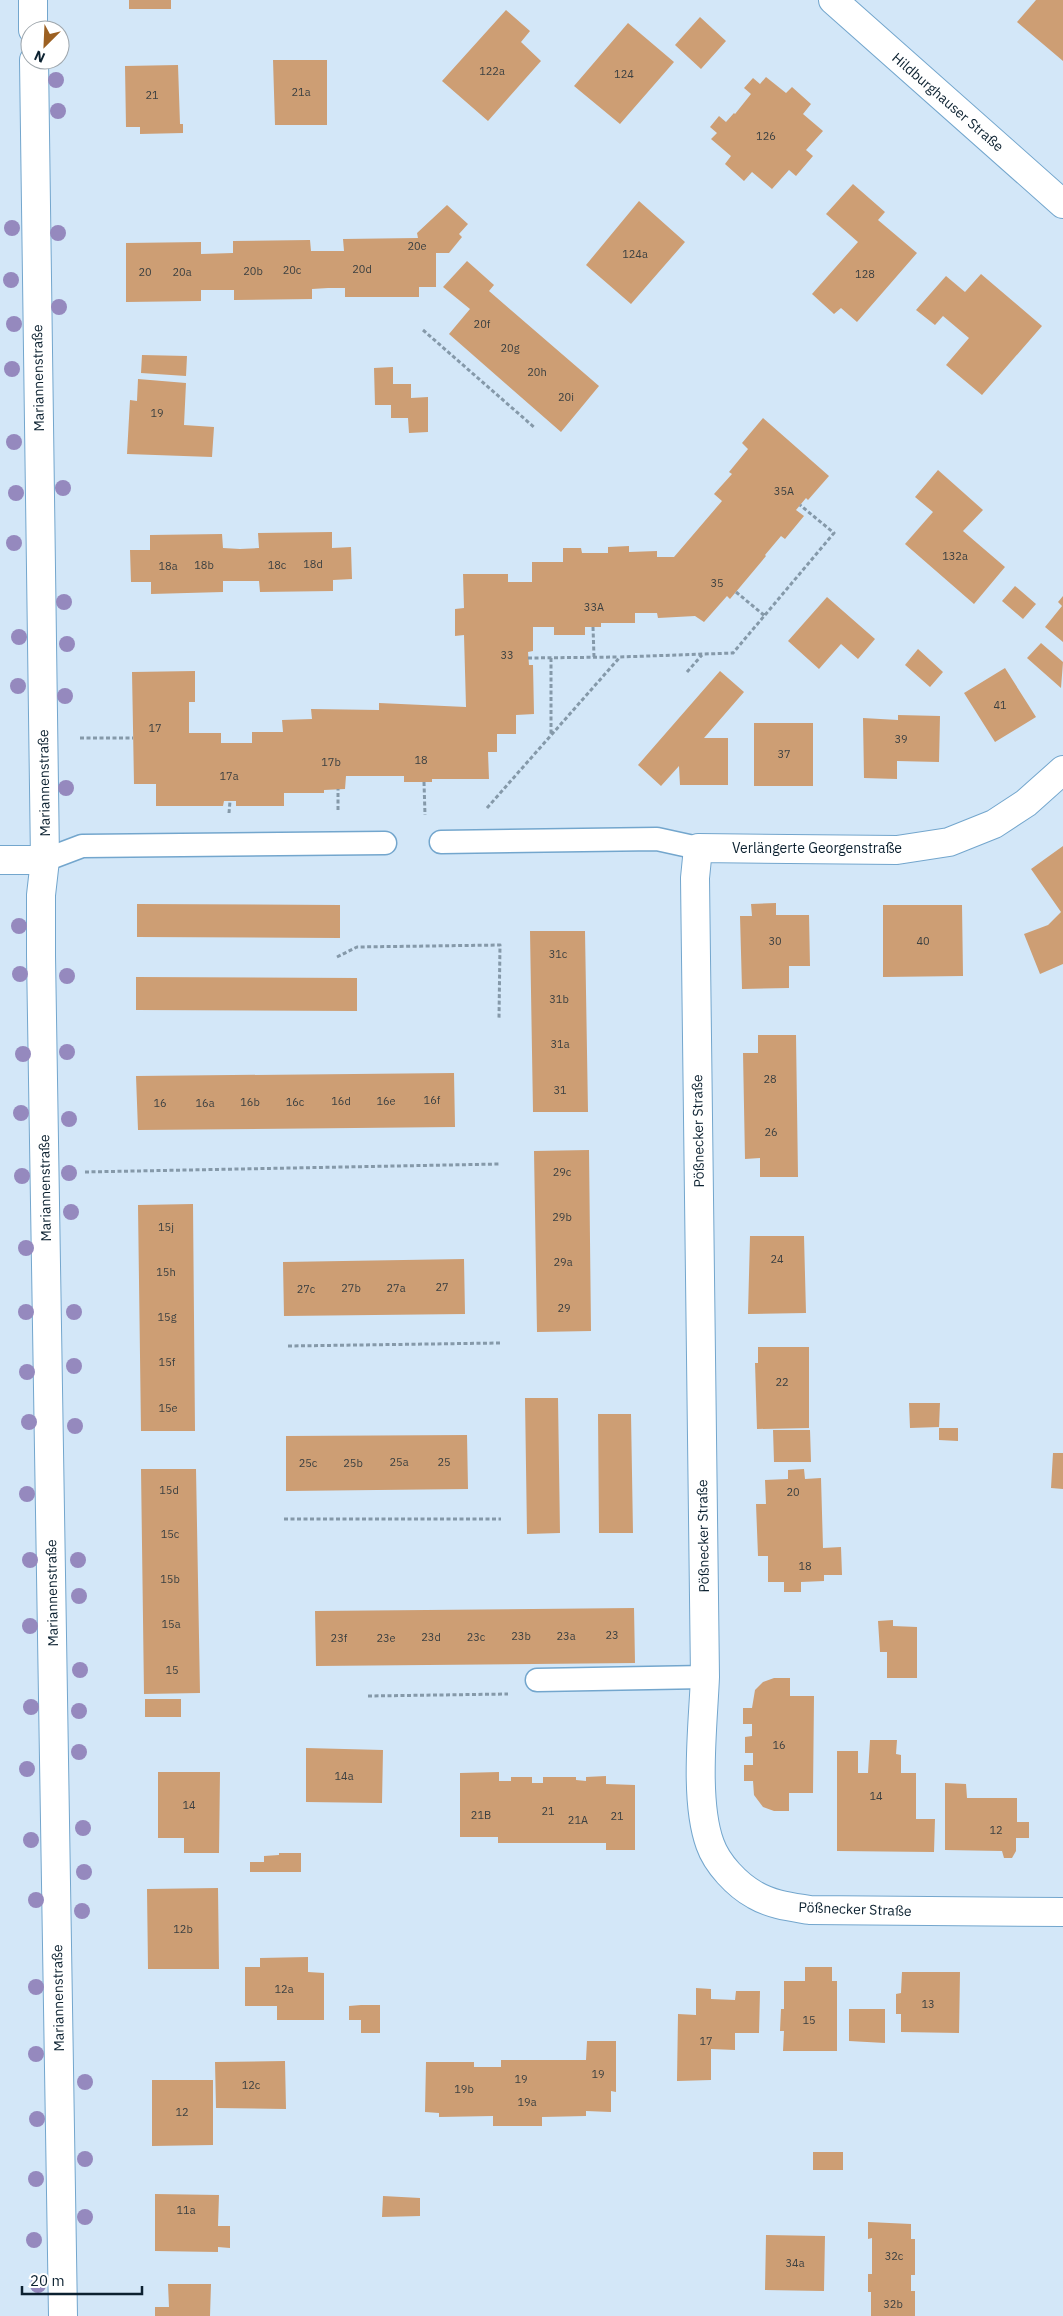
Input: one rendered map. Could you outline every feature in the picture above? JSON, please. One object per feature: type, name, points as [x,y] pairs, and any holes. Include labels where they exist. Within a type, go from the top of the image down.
[{"type":"street","points":[[33,0],[34,20]]},
{"type":"street","name":"Hildburghauser Straße","points":[[833,0],[1063,204]]},
{"type":"street","name":"Mariannenstraße","points":[[34,70],[44,860],[41,894],[41,948],[63,2316]]},
{"type":"street","name":"Verlängerte Georgenstraße","points":[[698,848],[898,850],[949,842],[994,824],[1026,803],[1063,770]]},
{"type":"street","name":"Pößnecker Straße","points":[[698,848],[695,888],[705,1677],[702,1774],[704,1822],[711,1846],[737,1881],[755,1895],[782,1906],[810,1910],[1063,1912]]},
{"type":"street","points":[[0,860],[44,860]]},
{"type":"lane","points":[[441,842],[658,839],[698,848]]},
{"type":"lane","points":[[44,860],[82,846],[385,843]]},
{"type":"lane","points":[[537,1680],[705,1677]]},
{"type":"path","points":[[423,330],[535,428]]},
{"type":"path","points":[[528,658],[733,653],[834,533],[800,505]]},
{"type":"path","points":[[736,592],[765,616]]},
{"type":"path","points":[[593,627],[594,657]]},
{"type":"path","points":[[688,672],[702,654]]},
{"type":"path","points":[[483,813],[620,657]]},
{"type":"path","points":[[551,658],[552,735]]},
{"type":"path","points":[[80,738],[133,738]]},
{"type":"path","points":[[424,782],[425,821]]},
{"type":"path","points":[[338,789],[338,813]]},
{"type":"path","points":[[337,957],[357,947],[500,945],[498,1018]]},
{"type":"path","points":[[85,1172],[499,1164]]},
{"type":"path","points":[[288,1346],[500,1343]]},
{"type":"path","points":[[284,1520],[502,1519]]},
{"type":"path","points":[[368,1696],[516,1694],[537,1680]]},
{"type":"building","points":[[129,0],[171,0],[171,9],[129,9]]},
{"type":"building","points":[[1036,0],[1063,0],[1063,61],[1017,22]]},
{"type":"building","points":[[506,10],[530,31],[521,42],[541,61],[488,121],[442,81]]},
{"type":"building","points":[[700,17],[726,41],[701,69],[675,45]]},
{"type":"building","points":[[628,23],[674,62],[620,124],[574,86]]},
{"type":"building","points":[[273,60],[327,60],[327,125],[275,125]]},
{"type":"building","points":[[178,65],[180,124],[183,124],[183,133],[140,134],[140,127],[126,127],[125,66]]},
{"type":"building","points":[[766,77],[786,93],[792,87],[811,104],[803,114],[823,131],[806,150],[813,156],[796,176],[789,170],[772,189],[752,172],[744,181],[725,164],[731,156],[711,139],[717,133],[710,127],[719,116],[726,122],[735,114],[751,94],[744,88],[753,78],[760,84]]},
{"type":"building","points":[[853,184],[885,212],[878,220],[917,253],[857,322],[841,308],[834,314],[812,294],[858,242],[826,214]]},
{"type":"building","points":[[639,201],[685,242],[631,304],[586,265]]},
{"type":"building","points":[[447,205],[468,224],[459,234],[462,237],[449,253],[436,253],[436,287],[419,287],[419,297],[345,297],[345,288],[328,288],[312,289],[312,299],[234,300],[234,290],[201,290],[201,301],[126,302],[126,243],[201,242],[201,254],[233,253],[233,241],[310,240],[311,251],[344,251],[343,239],[418,238],[417,233]]},
{"type":"building","points":[[467,261],[494,285],[489,291],[599,386],[561,432],[449,334],[470,309],[443,287]]},
{"type":"building","points":[[981,274],[1042,326],[982,395],[946,365],[969,338],[943,316],[935,325],[916,310],[946,276],[965,292]]},
{"type":"building","points":[[142,355],[187,356],[186,376],[141,373]]},
{"type":"building","points":[[393,367],[393,384],[411,384],[411,398],[428,397],[428,432],[409,433],[408,418],[391,418],[391,405],[375,405],[374,368]]},
{"type":"building","points":[[138,379],[186,383],[184,425],[214,427],[212,457],[127,454],[130,400],[137,401]]},
{"type":"building","points":[[763,418],[829,476],[808,500],[806,498],[796,510],[804,516],[785,539],[781,536],[730,599],[727,596],[704,622],[695,616],[658,618],[657,613],[635,613],[635,623],[601,623],[601,627],[585,627],[585,635],[554,635],[554,627],[533,627],[533,651],[528,652],[529,665],[533,665],[534,714],[516,715],[516,734],[497,734],[497,752],[488,752],[489,779],[432,779],[432,782],[404,782],[404,776],[346,776],[345,789],[324,790],[324,793],[284,793],[284,806],[236,806],[236,801],[224,801],[223,806],[156,806],[156,784],[134,784],[132,672],[195,671],[195,702],[189,702],[189,733],[221,733],[221,743],[252,743],[252,732],[283,732],[282,720],[312,719],[311,709],[379,710],[379,703],[466,707],[464,635],[455,636],[455,609],[464,608],[463,574],[508,574],[508,582],[532,582],[532,562],[563,562],[563,548],[581,548],[582,553],[608,553],[608,547],[629,546],[629,552],[657,551],[657,557],[674,557],[722,501],[714,494],[732,474],[729,472],[748,449],[742,443]]},
{"type":"building","points":[[938,470],[983,510],[963,531],[1005,567],[974,604],[905,544],[933,512],[915,497]]},
{"type":"building","points":[[332,532],[332,548],[351,547],[352,579],[333,580],[333,591],[260,592],[259,581],[223,581],[223,592],[151,594],[151,582],[131,582],[130,550],[150,550],[150,535],[222,534],[223,548],[240,549],[259,548],[258,533]]},
{"type":"building","points":[[1015,586],[1036,604],[1023,619],[1002,601]]},
{"type":"building","points":[[1063,596],[1063,642],[1045,627],[1062,606],[1058,602]]},
{"type":"building","points":[[827,597],[875,639],[858,659],[841,644],[819,669],[788,641]]},
{"type":"building","points":[[1041,643],[1063,662],[1061,688],[1027,658]]},
{"type":"building","points":[[918,649],[943,672],[930,687],[905,665]]},
{"type":"building","points":[[1005,668],[1036,717],[995,742],[964,693]]},
{"type":"building","points":[[720,671],[744,692],[704,738],[728,738],[728,785],[680,785],[679,766],[661,786],[638,765]]},
{"type":"building","points":[[898,715],[940,716],[939,762],[897,761],[897,779],[864,778],[863,718],[898,720]]},
{"type":"building","points":[[754,723],[813,723],[813,786],[754,786]]},
{"type":"building","points":[[1063,846],[1063,964],[1040,974],[1024,934],[1048,925],[1061,912],[1031,869]]},
{"type":"building","points":[[776,903],[776,915],[809,915],[810,966],[789,966],[789,988],[742,989],[740,916],[752,916],[751,904]]},
{"type":"building","points":[[137,904],[340,905],[340,938],[137,937]]},
{"type":"building","points":[[883,905],[962,905],[963,976],[883,977]]},
{"type":"building","points":[[530,931],[585,931],[588,1112],[533,1112]]},
{"type":"building","points":[[136,977],[357,978],[357,1011],[136,1010]]},
{"type":"building","points":[[758,1035],[796,1035],[798,1177],[760,1177],[760,1158],[745,1159],[743,1053],[758,1053]]},
{"type":"building","points":[[454,1073],[455,1127],[138,1130],[136,1076]]},
{"type":"building","points":[[589,1150],[591,1331],[537,1332],[534,1151]]},
{"type":"building","points":[[193,1204],[195,1431],[141,1431],[138,1205]]},
{"type":"building","points":[[750,1236],[804,1236],[806,1313],[748,1314]]},
{"type":"building","points":[[464,1259],[465,1314],[284,1316],[283,1262]]},
{"type":"building","points":[[758,1347],[809,1347],[809,1428],[757,1429],[755,1363],[758,1363]]},
{"type":"building","points":[[525,1398],[558,1398],[560,1533],[527,1534]]},
{"type":"building","points":[[909,1403],[940,1403],[939,1427],[910,1428]]},
{"type":"building","points":[[598,1414],[631,1414],[633,1533],[599,1533]]},
{"type":"building","points":[[939,1428],[958,1428],[958,1441],[939,1440]]},
{"type":"building","points":[[773,1430],[810,1430],[811,1462],[774,1462]]},
{"type":"building","points":[[467,1435],[468,1489],[286,1491],[286,1436]]},
{"type":"building","points":[[1053,1453],[1063,1453],[1063,1489],[1051,1488]]},
{"type":"building","points":[[141,1469],[196,1469],[200,1693],[144,1694]]},
{"type":"building","points":[[804,1469],[805,1479],[821,1478],[823,1548],[841,1547],[842,1575],[824,1575],[824,1581],[801,1582],[801,1592],[784,1592],[784,1582],[768,1582],[768,1556],[758,1556],[756,1504],[766,1504],[765,1480],[788,1479],[788,1470]]},
{"type":"building","points":[[634,1608],[635,1663],[316,1666],[315,1611]]},
{"type":"building","points":[[893,1620],[893,1626],[917,1627],[917,1678],[887,1678],[887,1652],[880,1652],[878,1621]]},
{"type":"building","points":[[774,1678],[790,1678],[790,1696],[814,1696],[813,1793],[789,1793],[789,1811],[774,1811],[763,1807],[754,1795],[753,1781],[744,1781],[744,1765],[753,1765],[753,1753],[745,1753],[745,1737],[752,1736],[752,1724],[743,1724],[743,1708],[752,1708],[755,1690],[763,1682]]},
{"type":"building","points":[[145,1699],[181,1699],[181,1717],[145,1717]]},
{"type":"building","points":[[870,1740],[897,1740],[896,1754],[901,1755],[901,1773],[916,1773],[916,1819],[935,1819],[934,1852],[837,1851],[837,1751],[858,1751],[858,1773],[868,1773]]},
{"type":"building","points":[[306,1748],[383,1750],[382,1803],[306,1802]]},
{"type":"building","points":[[158,1772],[220,1772],[219,1853],[184,1853],[184,1838],[158,1838]]},
{"type":"building","points":[[499,1772],[499,1781],[511,1781],[511,1777],[532,1777],[532,1783],[543,1783],[543,1777],[576,1777],[576,1780],[586,1781],[586,1777],[606,1776],[606,1784],[635,1785],[635,1850],[606,1850],[606,1843],[498,1843],[498,1837],[460,1837],[460,1773]]},
{"type":"building","points":[[945,1783],[966,1784],[967,1798],[1017,1798],[1017,1822],[1029,1822],[1029,1838],[1016,1838],[1016,1851],[1012,1858],[1004,1858],[1002,1851],[945,1850]]},
{"type":"building","points":[[279,1853],[301,1853],[301,1872],[250,1872],[250,1862],[264,1862],[264,1856],[279,1855]]},
{"type":"building","points":[[218,1888],[219,1969],[148,1969],[147,1889]]},
{"type":"building","points":[[308,1957],[308,1972],[324,1973],[324,2020],[277,2020],[277,2006],[245,2006],[245,1967],[260,1967],[260,1958]]},
{"type":"building","points":[[805,1967],[832,1967],[832,1981],[837,1981],[837,2051],[783,2051],[784,2031],[780,2031],[781,2009],[784,2009],[784,1981],[805,1981]]},
{"type":"building","points":[[902,1972],[960,1972],[959,2033],[901,2032],[901,2014],[896,2014],[896,1994],[901,1993]]},
{"type":"building","points":[[696,1988],[711,1989],[711,1999],[735,2000],[736,1991],[760,1991],[759,2033],[735,2033],[735,2050],[711,2049],[711,2080],[677,2081],[678,2014],[696,2015]]},
{"type":"building","points":[[380,2005],[380,2033],[361,2033],[361,2020],[349,2020],[349,2006]]},
{"type":"building","points":[[849,2009],[885,2009],[885,2043],[849,2041]]},
{"type":"building","points":[[587,2041],[616,2041],[616,2092],[611,2091],[611,2112],[586,2111],[586,2116],[542,2117],[542,2126],[493,2126],[493,2116],[439,2117],[439,2113],[425,2112],[426,2062],[474,2062],[474,2067],[501,2067],[501,2060],[586,2060]]},
{"type":"building","points":[[285,2061],[286,2109],[216,2108],[215,2062]]},
{"type":"building","points":[[152,2080],[213,2080],[213,2145],[152,2146]]},
{"type":"building","points":[[813,2152],[843,2152],[843,2170],[813,2170]]},
{"type":"building","points":[[155,2194],[219,2195],[218,2226],[230,2226],[230,2248],[218,2247],[218,2252],[155,2251]]},
{"type":"building","points":[[383,2196],[420,2198],[420,2216],[382,2217]]},
{"type":"building","points":[[868,2222],[911,2224],[911,2239],[915,2239],[915,2275],[911,2275],[911,2291],[915,2291],[915,2316],[871,2316],[871,2292],[868,2292],[868,2274],[872,2274],[872,2238],[868,2239]]},
{"type":"building","points":[[766,2235],[825,2236],[824,2291],[765,2290]]},
{"type":"building","points":[[168,2284],[211,2284],[210,2316],[155,2316],[155,2307],[169,2307]]}]
